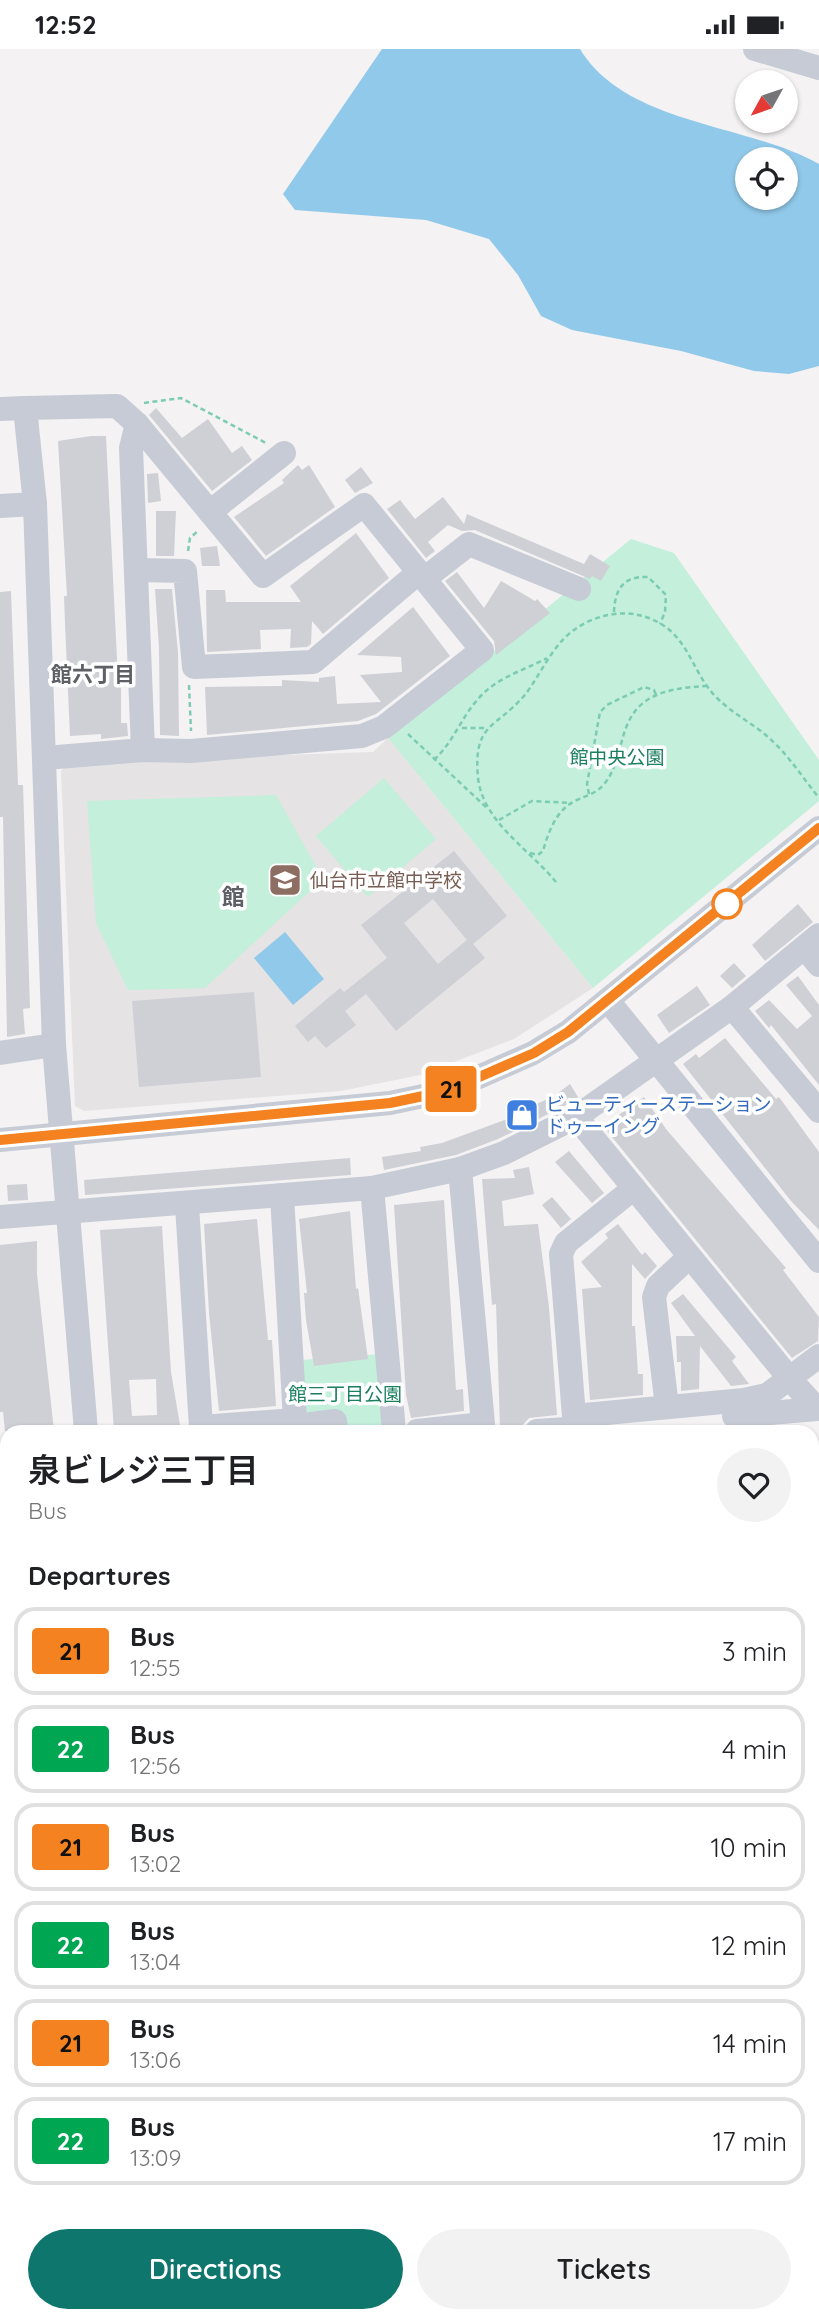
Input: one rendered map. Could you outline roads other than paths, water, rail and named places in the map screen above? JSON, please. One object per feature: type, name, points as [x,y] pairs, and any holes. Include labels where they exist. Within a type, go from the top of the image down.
[{"type":"street","points":[[755,49],[819,68]]},
{"type":"street","points":[[0,409],[117,406],[136,424],[264,576],[364,505],[482,650],[375,733],[191,751],[143,750],[45,758]]},
{"type":"street","points":[[26,408],[35,504],[54,1045],[86,1425]]},
{"type":"street","points":[[136,424],[131,448],[138,570],[143,750]]},
{"type":"street","points":[[213,515],[284,453]]},
{"type":"street","points":[[0,506],[35,504]]},
{"type":"street","points":[[138,570],[185,571],[194,667],[313,662],[422,575],[469,544],[579,589]]},
{"type":"street","points":[[0,1140],[315,1113],[390,1103],[447,1091],[534,1053],[609,1002],[819,828]]},
{"type":"street","points":[[0,1217],[68,1210],[187,1205],[372,1188],[460,1169],[504,1153],[576,1118],[814,949]]},
{"type":"street","points":[[609,1002],[819,1261]]},
{"type":"street","points":[[732,1007],[819,1111]]},
{"type":"street","points":[[0,1053],[54,1045]]},
{"type":"street","points":[[576,1118],[818,1414]]},
{"type":"street","points":[[460,1169],[483,1424],[474,1425]]},
{"type":"street","points":[[372,1188],[393,1425]]},
{"type":"street","points":[[634,1188],[566,1243],[561,1254],[574,1416],[744,1401],[767,1395],[819,1356]]},
{"type":"street","points":[[217,1425],[295,1420],[282,1195]]},
{"type":"street","points":[[187,1205],[201,1425]]},
{"type":"street","points":[[667,1407],[654,1297],[658,1286],[689,1257]]},
{"type":"street","points":[[636,1425],[818,1414]]},
{"type":"street","points":[[773,1425],[818,1414]]},
{"type":"street","points":[[303,1425],[335,1421],[335,1425]]},
{"type":"water","points":[[382,49],[580,49],[600,74],[626,93],[689,120],[781,147],[735,147],[735,210],[798,210],[798,154],[819,164],[819,366],[789,374],[754,371],[681,351],[572,330],[541,316],[518,275],[489,239],[426,220],[295,210],[283,194]]},
{"type":"water","points":[[285,932],[324,979],[293,1005],[254,958]]},
{"type":"place","name":"仙台市立館中学校","points":[[285,880]]},
{"type":"place","name":"ビューティーステーション ドゥーイング","points":[[522,1115]]},
{"type":"district","name":"館六丁目","points":[[93,674]]},
{"type":"district","name":"館","points":[[233,896]]},
{"type":"park label","name":"館中央公園","points":[[617,757]]},
{"type":"park label","name":"館三丁目公園","points":[[345,1394]]}]
